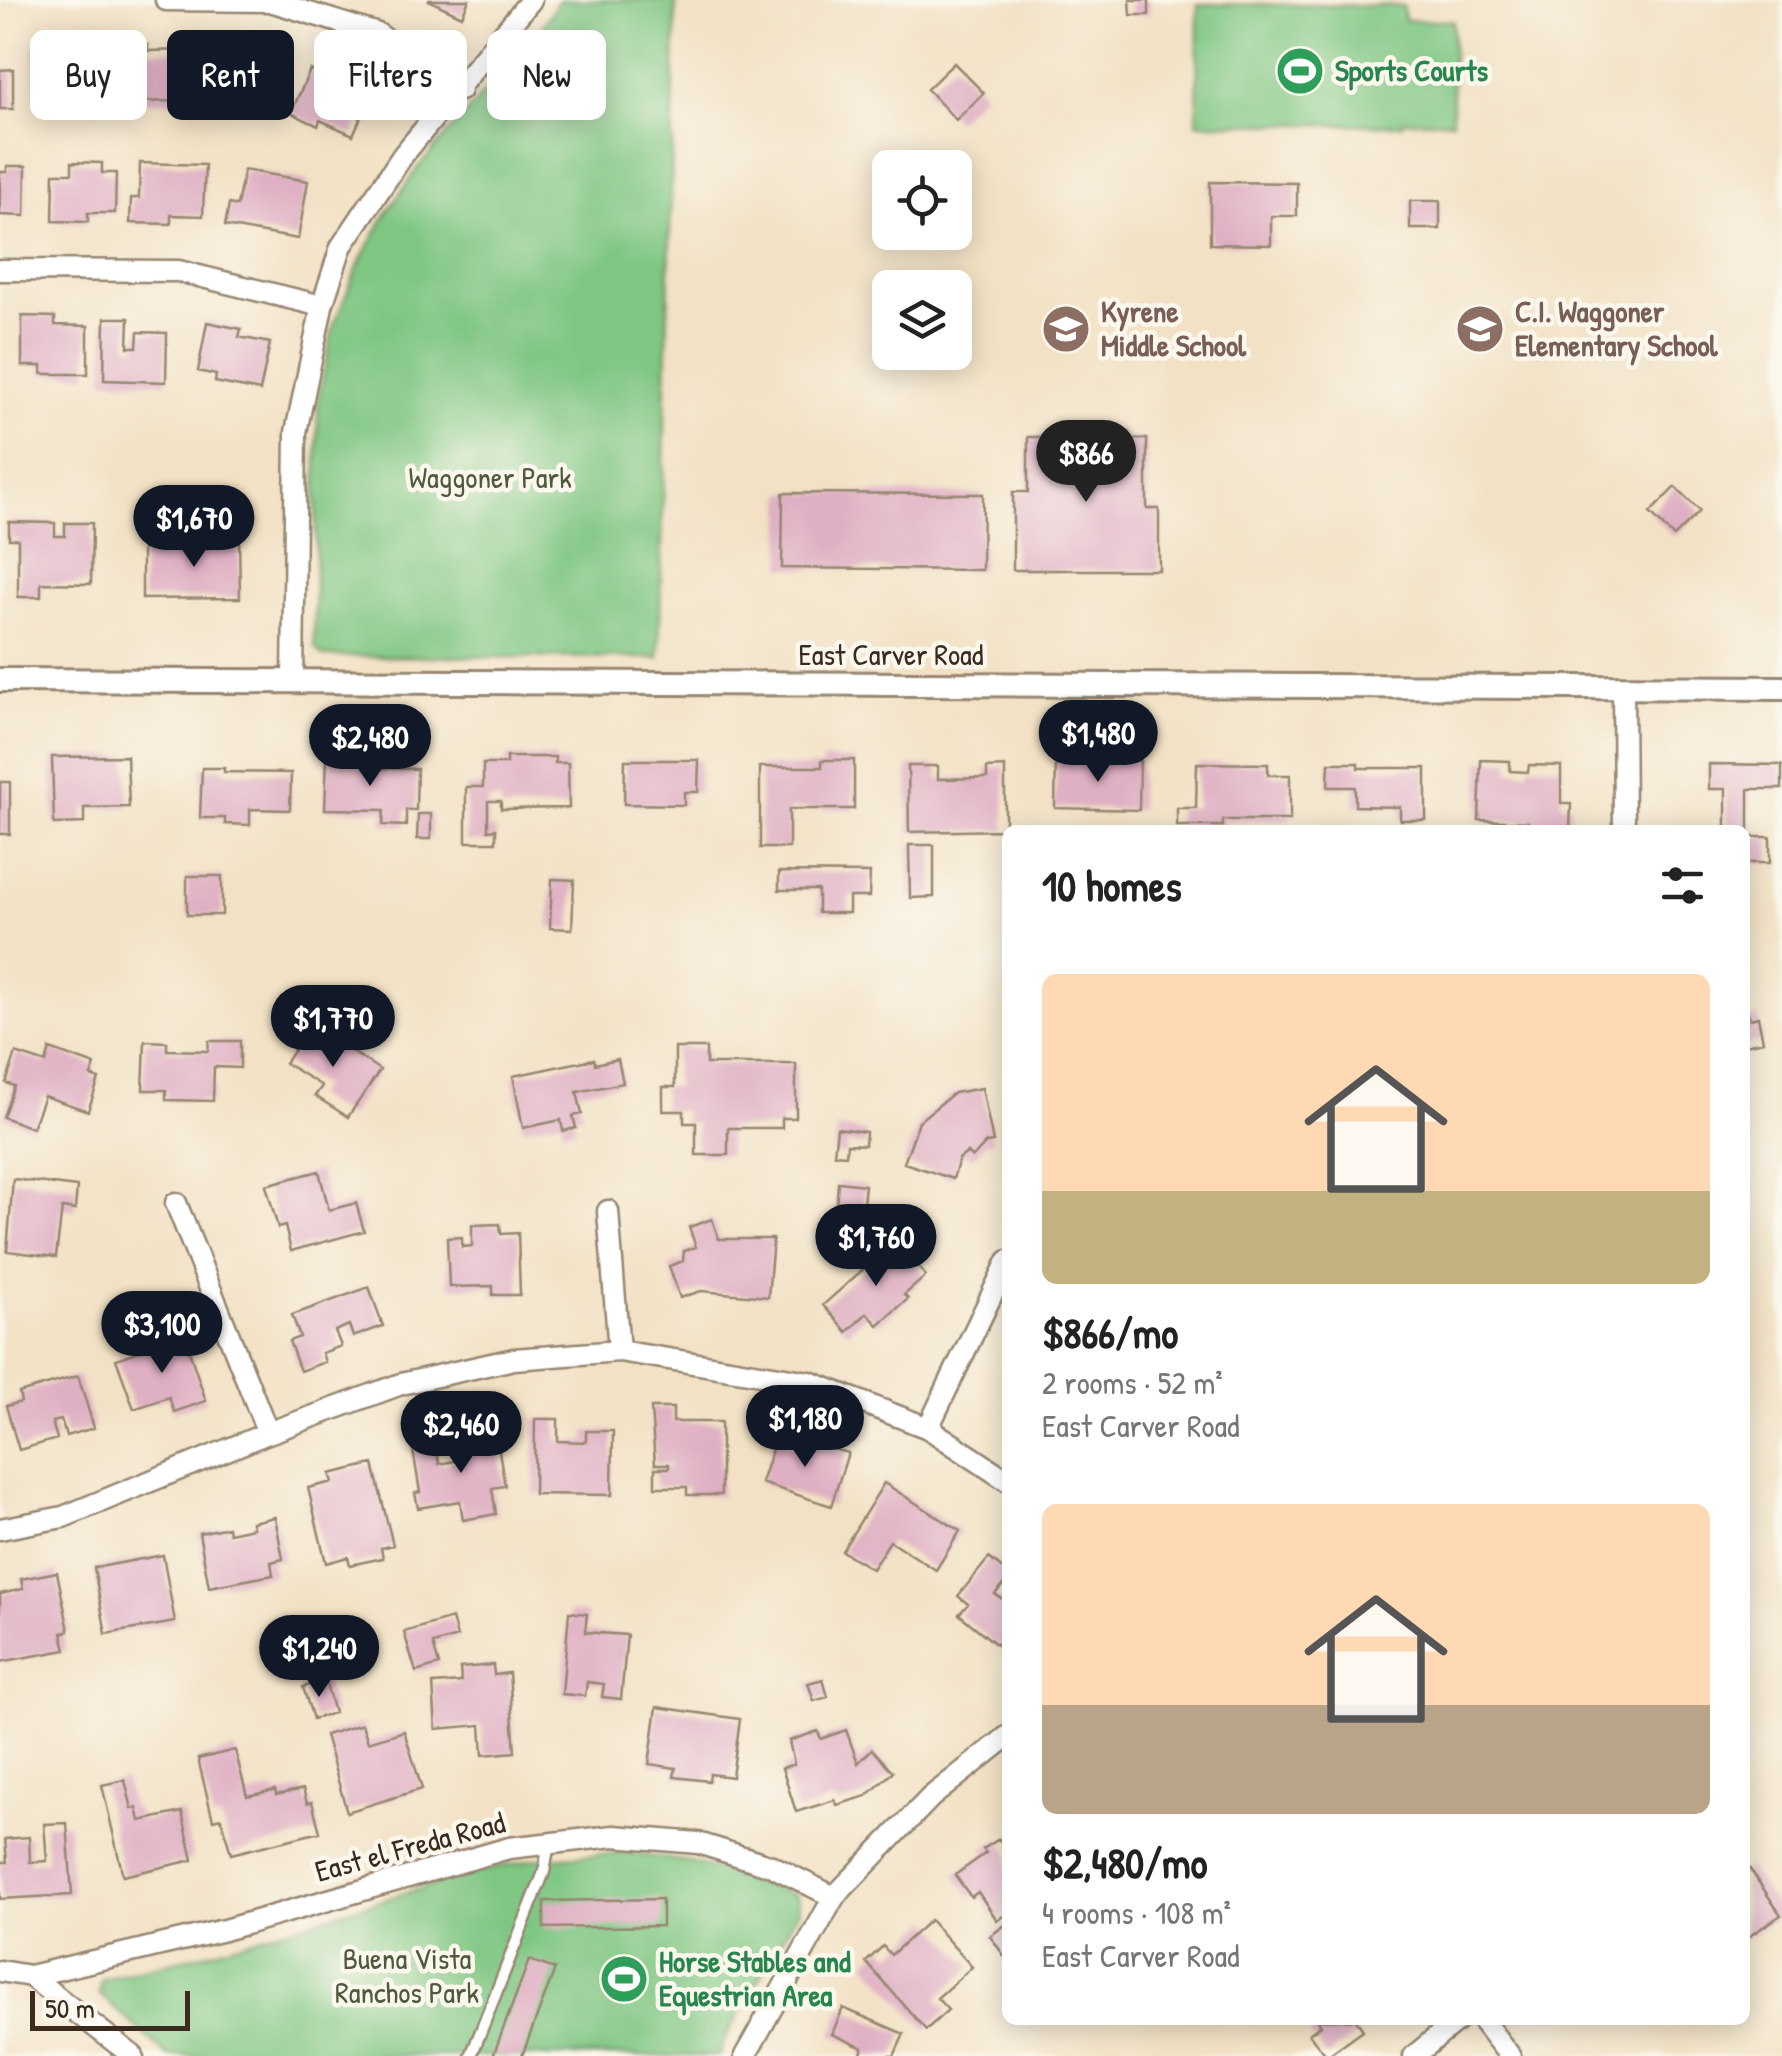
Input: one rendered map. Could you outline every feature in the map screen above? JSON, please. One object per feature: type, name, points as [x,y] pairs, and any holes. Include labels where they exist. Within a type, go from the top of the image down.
[{"type":"street","points":[[166,0],[270,1],[365,30]]},
{"type":"street","points":[[467,81],[532,0]]},
{"type":"street","points":[[294,681],[296,432],[322,306],[341,248],[365,207],[434,120]]},
{"type":"street","points":[[0,270],[178,271],[322,306]]},
{"type":"street","name":"East Carver Road","points":[[0,680],[1782,688]]},
{"type":"street","points":[[1623,687],[1624,825]]},
{"type":"street","points":[[176,1203],[268,1433]]},
{"type":"street","points":[[608,1211],[618,1351]]},
{"type":"street","points":[[928,1428],[1002,1274]]},
{"type":"street","points":[[0,1529],[63,1517],[268,1433],[401,1384],[514,1359],[618,1351],[810,1382],[928,1428],[1002,1477]]},
{"type":"street","points":[[745,2056],[805,1942],[834,1897],[931,1797],[1002,1741]]},
{"type":"street","name":"East el Freda Road","points":[[0,1971],[30,1976],[224,1930],[508,1848],[614,1836],[698,1843],[772,1866],[834,1897]]},
{"type":"street","points":[[30,1976],[134,2056]]},
{"type":"street","points":[[1414,2056],[1452,2025]]},
{"type":"street","points":[[1486,2025],[1510,2056]]},
{"type":"lane","points":[[471,2056],[544,1872],[549,1843]]},
{"type":"green space","name":"Waggoner Park","points":[[559,0],[676,0],[659,658],[323,656],[315,648],[314,635],[318,401],[333,327],[358,266],[386,214],[419,166],[460,120],[467,120],[467,112],[487,90],[487,120],[606,120],[606,30],[541,29]]},
{"type":"green space","name":"Sports Courts","points":[[1198,4],[1403,6],[1404,20],[1453,21],[1452,121],[1403,121],[1402,125],[1197,123]]},
{"type":"green space","name":"Buena Vista Ranchos Park","points":[[627,1853],[691,1862],[796,1895],[799,1910],[718,2056],[168,2056],[99,1994],[102,1979],[199,1955],[475,1872],[534,1859]]},
{"type":"building","points":[[428,0],[469,0],[462,16]]},
{"type":"building","points":[[1130,0],[1149,0],[1149,15],[1131,15]]},
{"type":"building","points":[[147,45],[148,51],[167,50],[167,101],[147,102]]},
{"type":"building","points":[[954,63],[984,93],[956,120],[927,89]]},
{"type":"building","points":[[13,69],[13,109],[0,109],[0,70]]},
{"type":"building","points":[[310,70],[314,72],[314,120],[320,120],[318,126],[294,114]]},
{"type":"building","points":[[320,120],[360,120],[353,135]]},
{"type":"building","points":[[72,162],[102,163],[102,173],[116,173],[115,213],[88,213],[88,222],[53,221],[54,173],[72,173]]},
{"type":"building","points":[[140,163],[205,165],[203,216],[171,215],[171,224],[130,223],[131,198],[139,198]]},
{"type":"building","points":[[7,166],[26,166],[25,216],[0,215],[0,172],[7,172]]},
{"type":"building","points":[[244,170],[308,181],[298,239],[225,226],[229,204],[237,206]]},
{"type":"building","points":[[1210,182],[1297,183],[1297,216],[1271,216],[1271,245],[1210,244]]},
{"type":"building","points":[[1410,201],[1440,201],[1440,229],[1410,229]]},
{"type":"building","points":[[22,316],[55,317],[55,325],[88,326],[88,374],[42,374],[42,366],[22,366]]},
{"type":"building","points":[[105,318],[129,318],[128,347],[137,347],[138,332],[167,333],[166,382],[104,380]]},
{"type":"building","points":[[207,322],[241,329],[239,337],[270,343],[260,391],[215,382],[216,375],[198,371]]},
{"type":"building","points":[[1052,431],[1124,431],[1124,439],[1147,439],[1147,509],[1159,509],[1159,570],[1013,570],[1013,492],[1028,492],[1028,437],[1052,437]]},
{"type":"building","points":[[1675,487],[1700,511],[1674,537],[1650,513]]},
{"type":"building","points":[[783,493],[983,494],[982,570],[782,568]]},
{"type":"building","points":[[9,522],[55,523],[55,536],[65,536],[65,523],[92,523],[91,584],[41,583],[41,597],[18,597],[18,539],[9,539]]},
{"type":"building","points":[[239,532],[240,598],[142,599],[142,549],[208,548],[208,533]]},
{"type":"building","points":[[127,756],[129,807],[84,808],[84,823],[54,824],[52,757]]},
{"type":"building","points":[[327,756],[365,757],[365,768],[417,769],[416,810],[406,810],[406,826],[383,825],[384,810],[325,809]]},
{"type":"building","points":[[506,757],[555,757],[555,763],[568,763],[569,808],[501,809],[501,801],[488,801],[488,830],[496,829],[496,842],[466,842],[466,787],[483,787],[483,764],[506,764]]},
{"type":"building","points":[[625,760],[699,760],[698,792],[684,792],[684,805],[624,804]]},
{"type":"building","points":[[822,760],[854,760],[854,809],[789,809],[789,848],[760,848],[760,767],[822,767]]},
{"type":"building","points":[[1056,760],[1140,761],[1139,810],[1055,808]]},
{"type":"building","points":[[1481,760],[1510,761],[1510,771],[1528,772],[1529,765],[1561,766],[1561,804],[1571,804],[1570,825],[1479,820]]},
{"type":"building","points":[[1197,763],[1268,764],[1268,775],[1290,775],[1290,820],[1177,825],[1177,808],[1196,808]]},
{"type":"building","points":[[1329,763],[1358,763],[1358,768],[1426,768],[1426,820],[1400,820],[1400,807],[1355,806],[1355,787],[1328,787]]},
{"type":"building","points":[[1709,764],[1782,765],[1782,789],[1749,789],[1749,825],[1726,825],[1726,789],[1709,789]]},
{"type":"building","points":[[908,766],[938,766],[938,779],[987,778],[987,768],[1005,767],[1002,830],[909,832]]},
{"type":"building","points":[[202,768],[291,773],[290,810],[250,809],[250,825],[225,824],[225,818],[200,818]]},
{"type":"building","points":[[0,782],[10,782],[10,834],[0,834]]},
{"type":"building","points":[[418,814],[431,814],[431,839],[417,839]]},
{"type":"building","points":[[1750,837],[1770,837],[1770,863],[1750,863]]},
{"type":"building","points":[[909,845],[934,845],[934,897],[910,898]]},
{"type":"building","points":[[779,872],[870,873],[869,897],[849,897],[849,913],[818,913],[818,890],[779,890]]},
{"type":"building","points":[[187,876],[222,876],[222,915],[187,915]]},
{"type":"building","points":[[552,879],[574,880],[572,929],[550,928]]},
{"type":"building","points":[[1758,1017],[1763,1041],[1750,1044],[1750,1019]]},
{"type":"building","points":[[311,1025],[380,1070],[348,1117],[315,1096],[322,1086],[285,1063]]},
{"type":"building","points":[[145,1041],[167,1042],[167,1050],[208,1051],[209,1041],[240,1041],[240,1068],[214,1067],[213,1101],[166,1100],[166,1090],[143,1090]]},
{"type":"building","points":[[675,1048],[706,1048],[706,1064],[796,1064],[796,1118],[782,1118],[782,1128],[728,1128],[728,1155],[696,1155],[696,1123],[684,1123],[684,1111],[663,1111],[663,1087],[675,1087]]},
{"type":"building","points":[[50,1049],[95,1065],[91,1076],[99,1079],[88,1111],[44,1096],[32,1128],[3,1117],[14,1086],[6,1083],[16,1053],[46,1063]]},
{"type":"building","points":[[594,1059],[595,1064],[618,1059],[623,1083],[577,1092],[582,1114],[573,1116],[576,1128],[563,1131],[561,1120],[523,1128],[513,1076]]},
{"type":"building","points":[[982,1088],[993,1142],[986,1143],[972,1158],[967,1153],[959,1159],[953,1179],[904,1163],[919,1121],[954,1093]]},
{"type":"building","points":[[837,1128],[866,1132],[865,1145],[847,1144],[846,1155],[834,1154]]},
{"type":"building","points":[[319,1171],[329,1210],[356,1203],[364,1231],[291,1251],[285,1226],[278,1228],[266,1185]]},
{"type":"building","points":[[13,1179],[77,1187],[75,1210],[62,1208],[56,1257],[7,1251]]},
{"type":"building","points":[[838,1182],[865,1185],[861,1223],[835,1221]]},
{"type":"building","points":[[712,1219],[719,1239],[773,1239],[768,1297],[701,1291],[680,1298],[669,1266],[683,1261],[684,1251],[696,1247],[689,1227]]},
{"type":"building","points":[[500,1224],[501,1234],[518,1233],[520,1295],[493,1295],[493,1286],[449,1287],[447,1238],[462,1237],[462,1247],[472,1246],[472,1225]]},
{"type":"building","points":[[895,1241],[926,1276],[904,1295],[908,1299],[878,1325],[867,1313],[847,1332],[823,1305]]},
{"type":"building","points":[[369,1287],[383,1326],[353,1337],[349,1325],[335,1331],[341,1346],[322,1353],[325,1362],[300,1371],[289,1341],[300,1337],[292,1315]]},
{"type":"building","points":[[184,1336],[206,1401],[174,1412],[169,1397],[134,1409],[116,1359]]},
{"type":"building","points":[[78,1376],[94,1428],[66,1436],[61,1420],[52,1422],[57,1439],[19,1450],[6,1406],[21,1402],[19,1393]]},
{"type":"building","points":[[651,1408],[673,1408],[673,1422],[721,1422],[721,1495],[687,1495],[687,1487],[655,1487],[655,1468],[669,1468],[669,1464],[655,1464]]},
{"type":"building","points":[[535,1419],[558,1419],[558,1441],[586,1442],[586,1431],[613,1431],[612,1495],[534,1494]]},
{"type":"building","points":[[477,1429],[480,1447],[498,1445],[505,1486],[492,1488],[496,1514],[463,1520],[460,1501],[418,1508],[415,1493],[420,1492],[413,1450],[436,1446],[439,1464],[455,1461],[450,1433]]},
{"type":"building","points":[[798,1439],[848,1453],[831,1506],[761,1483],[775,1440],[796,1447]]},
{"type":"building","points":[[373,1464],[393,1545],[381,1548],[383,1558],[350,1565],[348,1557],[326,1563],[308,1488],[333,1482],[330,1474]]},
{"type":"building","points":[[884,1483],[960,1531],[936,1570],[890,1541],[872,1569],[842,1551]]},
{"type":"building","points":[[275,1517],[283,1559],[271,1562],[273,1575],[209,1587],[199,1533],[228,1527],[229,1533],[253,1528],[252,1522]]},
{"type":"building","points":[[163,1555],[175,1622],[106,1634],[94,1568]]},
{"type":"building","points":[[989,1558],[1002,1568],[1002,1586],[995,1594],[1002,1599],[1002,1649],[959,1614],[968,1604],[958,1596]]},
{"type":"building","points":[[57,1572],[69,1631],[62,1633],[66,1650],[0,1662],[0,1594],[23,1589],[21,1579]]},
{"type":"building","points":[[569,1612],[587,1614],[585,1632],[627,1635],[621,1699],[602,1697],[604,1684],[587,1682],[585,1696],[562,1694]]},
{"type":"building","points":[[452,1618],[457,1637],[433,1644],[439,1665],[416,1672],[404,1632]]},
{"type":"building","points":[[493,1665],[494,1675],[509,1673],[515,1752],[483,1755],[481,1725],[436,1729],[433,1684],[461,1682],[460,1668]]},
{"type":"building","points":[[823,1679],[828,1697],[814,1701],[808,1683]]},
{"type":"building","points":[[325,1680],[334,1713],[313,1719],[303,1687]]},
{"type":"building","points":[[657,1707],[740,1719],[732,1777],[710,1774],[709,1781],[674,1777],[676,1768],[649,1764]]},
{"type":"building","points":[[362,1724],[368,1742],[404,1731],[422,1789],[347,1812],[325,1735]]},
{"type":"building","points":[[846,1730],[858,1763],[872,1749],[893,1772],[867,1796],[837,1805],[835,1800],[796,1812],[782,1768],[794,1764],[789,1741],[818,1731],[821,1739]]},
{"type":"building","points":[[235,1750],[247,1796],[303,1789],[307,1803],[312,1802],[320,1832],[231,1854],[221,1818],[213,1820],[198,1759]]},
{"type":"building","points":[[125,1780],[132,1809],[137,1808],[140,1821],[182,1812],[193,1860],[123,1876],[102,1785]]},
{"type":"building","points":[[67,1823],[72,1895],[0,1899],[0,1862],[7,1862],[5,1839],[29,1837],[30,1862],[47,1861],[44,1824]]},
{"type":"building","points":[[999,1839],[1002,1843],[1002,1917],[997,1920],[978,1892],[971,1897],[955,1875],[986,1853],[983,1849]]},
{"type":"building","points":[[1750,1869],[1781,1915],[1750,1936]]},
{"type":"building","points":[[662,1899],[662,1926],[544,1928],[544,1901]]},
{"type":"building","points":[[930,1920],[972,1967],[937,1998],[948,2010],[926,2030],[866,1962],[883,1946],[891,1955]]},
{"type":"building","points":[[1002,1927],[1002,1953],[990,1936]]},
{"type":"building","points":[[529,1960],[555,1969],[522,2056],[493,2056]]},
{"type":"building","points":[[843,2008],[904,2034],[894,2056],[860,2056],[863,2048],[832,2034]]},
{"type":"building","points":[[1321,2025],[1360,2025],[1363,2030],[1327,2056],[1309,2034]]},
{"type":"place","name":"Sports Courts","points":[[1300,71]]},
{"type":"place","name":"Kyrene Middle School","points":[[1066,329]]},
{"type":"place","name":"C.I. Waggoner Elementary School","points":[[1480,329]]},
{"type":"place","name":"Horse Stables and Equestrian Area","points":[[624,1979]]}]
